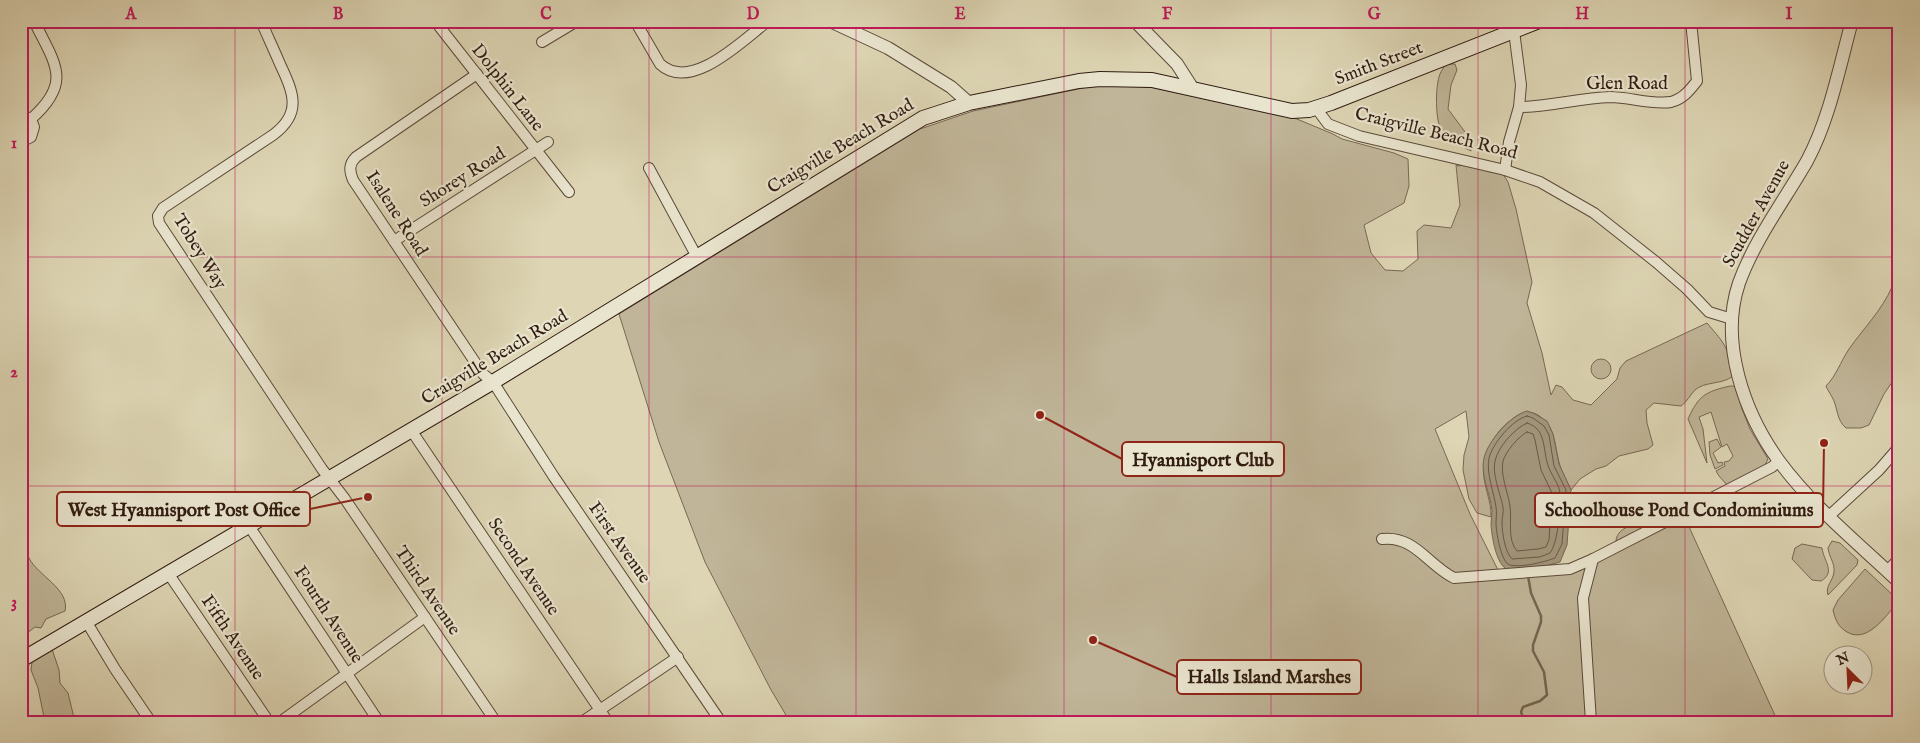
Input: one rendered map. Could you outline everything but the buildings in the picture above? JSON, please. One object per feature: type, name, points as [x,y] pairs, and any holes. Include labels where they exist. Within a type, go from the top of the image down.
[{"type":"main road","name":"Smith Street","points":[[1316,108],[1539,21]]},
{"type":"main road","name":"Craigville Beach Road","points":[[21,660],[493,382],[923,118],[969,103],[1066,83],[1100,79],[1152,80],[1285,110],[1298,111],[1316,108]]},
{"type":"street","points":[[21,142],[29,139],[34,132],[34,124],[26,117],[44,106],[52,96],[56,86],[57,75],[53,60],[34,21]]},
{"type":"street","name":"Tobey Way","points":[[261,21],[293,95],[293,108],[288,121],[273,135],[163,208],[159,213],[158,219],[167,236],[322,469],[330,478]]},
{"type":"street","name":"Dolphin Lane","points":[[435,21],[569,192]]},
{"type":"street","points":[[542,42],[576,21]]},
{"type":"street","points":[[635,21],[660,64],[666,69],[682,74],[698,70],[716,61],[768,21]]},
{"type":"street","points":[[830,21],[888,48],[950,87],[969,103]]},
{"type":"street","points":[[1135,21],[1177,64],[1193,89]]},
{"type":"street","name":"Glen Road","points":[[1519,107],[1534,107],[1569,100],[1610,97],[1660,103],[1680,99],[1692,88],[1697,80],[1691,21]]},
{"type":"street","name":"Scudder Avenue","points":[[1852,21],[1831,104],[1821,130],[1807,161],[1784,197],[1742,275],[1735,297],[1732,319],[1733,343],[1740,381],[1758,427],[1779,461],[1829,516],[1899,582]]},
{"type":"street","points":[[1505,170],[1519,107],[1521,86],[1514,30]]},
{"type":"street","name":"Isalene Road","points":[[477,74],[387,134],[351,162],[350,172],[353,180],[483,374],[493,382]]},
{"type":"street","name":"Craigville Beach Road","points":[[1316,108],[1328,124],[1359,136],[1505,170],[1540,182],[1580,204],[1656,262],[1687,289],[1705,310],[1732,319]]},
{"type":"street","name":"Shorey Road","points":[[394,241],[548,142]]},
{"type":"street","points":[[649,168],[697,257]]},
{"type":"street","name":"First Avenue","points":[[493,382],[554,477],[678,656],[721,722]]},
{"type":"street","name":"Second Avenue","points":[[411,430],[608,722]]},
{"type":"street","points":[[1829,516],[1878,470],[1899,447]]},
{"type":"street","points":[[1382,539],[1392,538],[1405,541],[1454,578],[1527,574],[1570,569],[1772,467],[1779,461]]},
{"type":"street","name":"Third Avenue","points":[[330,478],[496,722]]},
{"type":"street","name":"Fourth Avenue","points":[[249,526],[379,722]]},
{"type":"street","points":[[1591,722],[1582,598],[1593,559]]},
{"type":"street","points":[[1887,570],[1899,559]]},
{"type":"street","points":[[1570,569],[1587,581]]},
{"type":"street","name":"Fifth Avenue","points":[[168,573],[269,722]]},
{"type":"street","points":[[280,722],[425,617]]},
{"type":"street","points":[[86,621],[115,669],[151,722]]},
{"type":"street","points":[[582,722],[678,656]]},
{"type":"shaded area","points":[[1446,64],[1455,64],[1457,70],[1451,85],[1448,109],[1471,140],[1471,151],[1448,138],[1440,127],[1436,103],[1437,87],[1438,79]]},
{"type":"shaded area","points":[[1097,85],[1150,87],[1297,119],[1342,139],[1394,153],[1408,159],[1409,186],[1404,203],[1364,225],[1371,253],[1385,270],[1403,271],[1418,259],[1417,231],[1424,225],[1451,228],[1460,205],[1456,165],[1459,166],[1466,163],[1490,172],[1503,174],[1508,182],[1516,209],[1532,282],[1527,303],[1542,353],[1551,395],[1556,385],[1562,387],[1573,400],[1591,405],[1617,379],[1620,368],[1626,361],[1707,323],[1725,347],[1730,359],[1733,376],[1724,381],[1699,387],[1681,406],[1654,403],[1646,410],[1647,423],[1653,445],[1648,449],[1619,456],[1606,466],[1596,469],[1580,479],[1571,490],[1560,465],[1553,436],[1548,425],[1538,415],[1530,412],[1524,413],[1517,415],[1506,424],[1490,446],[1483,471],[1491,517],[1477,513],[1469,499],[1463,470],[1464,455],[1469,437],[1466,411],[1435,429],[1470,514],[1498,570],[1566,567],[1609,556],[1685,518],[1778,722],[790,722],[770,688],[705,562],[659,442],[619,314],[920,129],[973,111]]},
{"type":"shaded area","points":[[1892,287],[1899,291],[1899,372],[1884,394],[1869,425],[1861,428],[1846,428],[1840,421],[1834,401],[1826,386],[1836,373],[1849,349],[1883,304]]},
{"type":"shaded area","points":[[1597,359],[1605,359],[1611,365],[1611,373],[1605,379],[1597,379],[1591,373],[1591,365]]},
{"type":"shaded area","points":[[1735,386],[1750,429],[1768,459],[1765,465],[1727,485],[1716,471],[1725,466],[1724,462],[1729,461],[1733,456],[1727,444],[1722,447],[1711,412],[1699,417],[1703,429],[1707,463],[1688,419],[1704,396],[1714,390]]},
{"type":"shaded area","points":[[1717,439],[1721,447],[1713,453],[1718,463],[1722,462],[1723,465],[1715,469],[1710,455],[1709,442]]},
{"type":"shaded area","points":[[1654,520],[1657,523],[1616,541],[1617,536],[1625,528]]},
{"type":"shaded area","points":[[21,536],[25,550],[33,565],[58,589],[65,603],[65,611],[46,619],[41,628],[35,627],[26,634],[21,634]]},
{"type":"shaded area","points":[[1832,541],[1840,543],[1858,560],[1857,565],[1828,595],[1827,592],[1834,572],[1828,548]]},
{"type":"shaded area","points":[[1802,544],[1822,548],[1828,566],[1828,574],[1821,581],[1812,580],[1792,559],[1795,548]]},
{"type":"shaded area","points":[[1865,569],[1897,599],[1897,603],[1882,621],[1869,632],[1854,635],[1841,628],[1833,610],[1838,600]]},
{"type":"shaded area","points":[[52,649],[59,670],[60,683],[68,693],[75,722],[45,722],[38,688],[31,670],[33,654]]},
{"type":"water","points":[[1899,179],[1899,266],[1894,254],[1897,224],[1897,182]]},
{"type":"water","points":[[1527,411],[1547,421],[1553,434],[1559,464],[1571,490],[1567,545],[1560,562],[1534,569],[1513,571],[1508,570],[1500,563],[1495,550],[1491,525],[1492,510],[1484,477],[1483,464],[1486,451],[1495,437],[1514,418]]},
{"type":"waterway","points":[[1525,722],[1521,712],[1523,707],[1540,701],[1547,695],[1544,672],[1533,651],[1541,616],[1531,593],[1528,576]]},
{"type":"place","name":"Hyannisport Club","points":[[1040,415]]},
{"type":"place","name":"Schoolhouse Pond Condominiums","points":[[1824,443]]},
{"type":"place","name":"West Hyannisport Post Office","points":[[368,497]]},
{"type":"place","name":"Halls Island Marshes","points":[[1093,640]]}]
